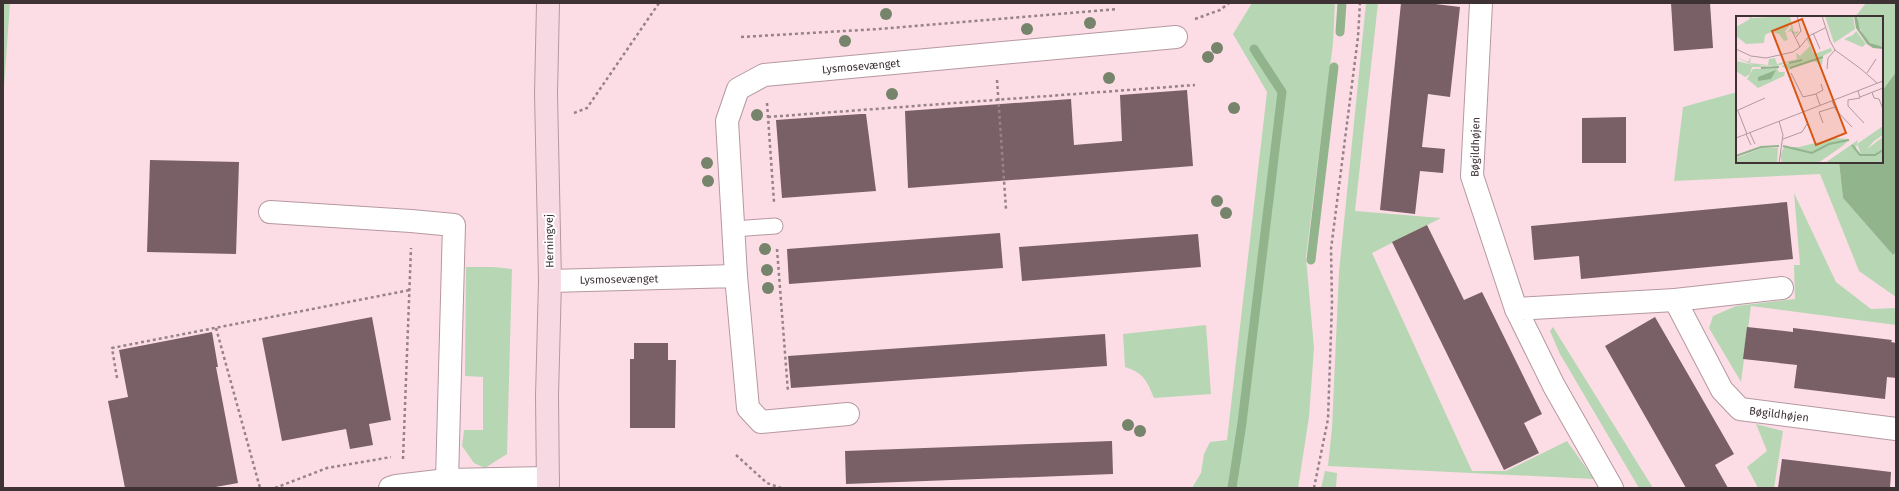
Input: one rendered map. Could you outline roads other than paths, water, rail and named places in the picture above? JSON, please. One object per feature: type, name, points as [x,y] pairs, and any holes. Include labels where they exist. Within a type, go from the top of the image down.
[{"type":"street","name":"Herningvej","points":[[396,487],[447,480],[548,483],[550,281],[546,129],[548,3]]},
{"type":"street","name":"Bøgildhøjen","points":[[1481,3],[1472,176],[1516,308],[1554,386],[1612,488]]},
{"type":"street","name":"Lysmosevænget","points":[[848,414],[761,422],[748,408],[736,276],[727,120],[738,89],[764,75],[1176,37]]},
{"type":"street","points":[[270,212],[454,225],[447,480]]},
{"type":"street","name":"Lysmosevænget","points":[[550,281],[736,276]]},
{"type":"street","points":[[1516,308],[1675,300],[1782,288]]},
{"type":"street","name":"Bøgildhøjen","points":[[1675,300],[1722,390],[1740,409],[1896,429]]},
{"type":"lane","points":[[734,229],[775,226]]},
{"type":"waterway","points":[[1340,32],[1342,3]]},
{"type":"waterway","points":[[1232,488],[1242,423],[1282,92],[1254,49]]},
{"type":"waterway","points":[[1311,260],[1334,67]]}]
